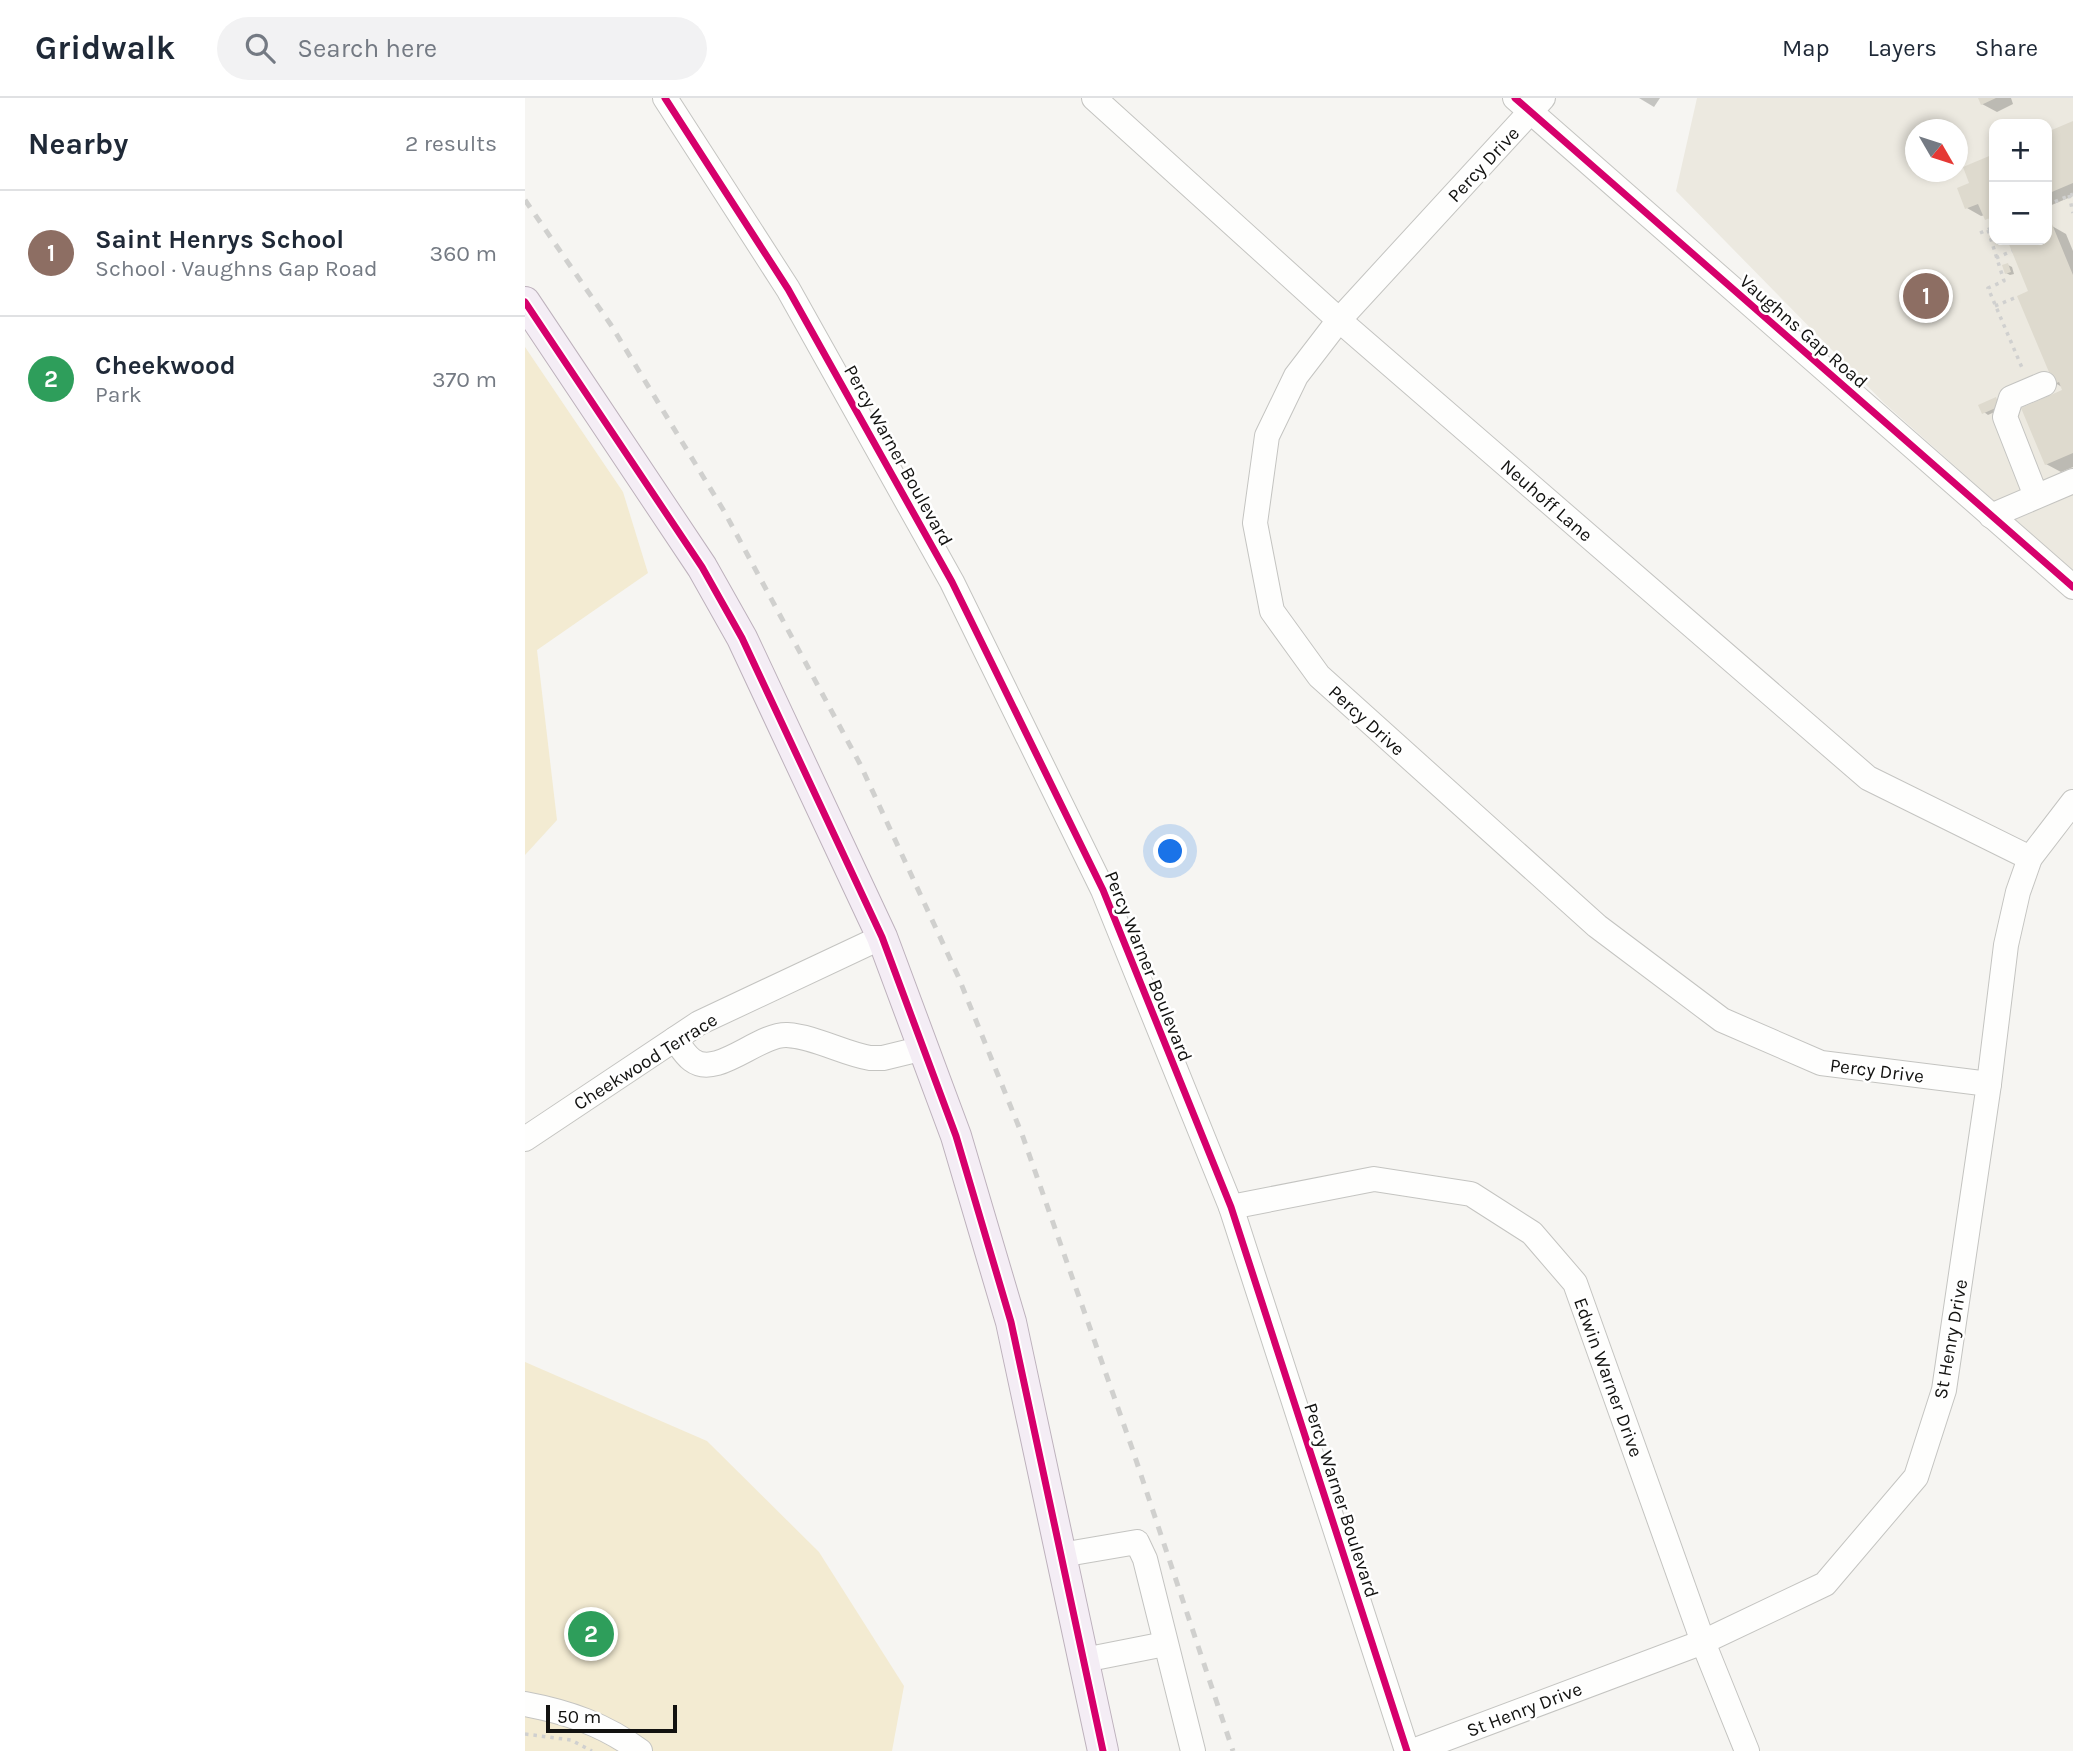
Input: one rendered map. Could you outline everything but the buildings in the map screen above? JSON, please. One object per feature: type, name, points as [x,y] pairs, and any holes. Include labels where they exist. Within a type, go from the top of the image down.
[{"type":"main road","points":[[525,302],[702,567],[743,638],[882,937],[956,1136],[1011,1322],[1103,1751]]},
{"type":"street","name":"Percy Warner Boulevard","points":[[664,98],[788,289],[952,582],[1103,890],[1231,1207],[1407,1751]]},
{"type":"street","name":"Neuhoff Lane","points":[[1094,98],[1339,320],[1868,778],[2030,858]]},
{"type":"street","name":"Percy Drive","points":[[1529,103],[1339,320],[1296,376],[1267,436],[1255,523],[1272,611],[1319,676],[1597,926],[1722,1020],[1821,1063],[1989,1084]]},
{"type":"street","name":"Vaughns Gap Road","points":[[1529,103],[1990,516],[2073,587]]},
{"type":"street","points":[[2036,496],[2005,417],[2011,398],[2041,385]]},
{"type":"street","points":[[1990,516],[2073,481]]},
{"type":"street","name":"St Henry Drive","points":[[1413,1751],[1703,1642],[1825,1584],[1916,1477],[1944,1390],[1989,1084],[2005,945],[2018,892],[2030,858],[2073,802]]},
{"type":"street","name":"Cheekwood Terrace","points":[[525,1139],[699,1023],[882,937]]},
{"type":"street","points":[[675,1039],[686,1055],[699,1065],[714,1065],[769,1038],[785,1035],[870,1058],[883,1058],[924,1048]]},
{"type":"street","name":"Edwin Warner Drive","points":[[1231,1207],[1374,1179],[1471,1194],[1532,1233],[1575,1283],[1703,1642],[1747,1751]]},
{"type":"street","points":[[1061,1555],[1137,1542],[1145,1559],[1193,1751]]},
{"type":"street","points":[[1084,1660],[1165,1644]]},
{"type":"street","points":[[525,1704],[591,1721],[614,1732],[640,1751]]},
{"type":"path","points":[[2052,203],[2071,194],[2073,213]]},
{"type":"path","points":[[1980,233],[1988,230],[2004,281],[1988,288],[1995,306],[2022,368],[2041,385]]},
{"type":"path","points":[[1996,258],[2012,251]]},
{"type":"path","points":[[1995,306],[2017,297]]},
{"type":"path","points":[[525,1734],[571,1740],[592,1751]]},
{"type":"shaded area","points":[[1697,98],[2073,98],[2073,571],[1884,403],[1676,191]]},
{"type":"shaded area","points":[[525,347],[623,492],[648,573],[537,650],[557,820],[525,855]]},
{"type":"shaded area","points":[[525,1362],[707,1441],[819,1552],[904,1686],[892,1751],[525,1751]]},
{"type":"railway","points":[[525,200],[611,325],[724,511],[860,764],[958,976],[1023,1137],[1132,1448],[1233,1751]]},
{"type":"cycle path","points":[[665,98],[788,289],[952,582],[1103,890],[1231,1207],[1407,1751]]},
{"type":"cycle path","points":[[1515,98],[2073,587]]},
{"type":"cycle path","points":[[525,302],[702,567],[742,638],[882,937],[956,1136],[1011,1322],[1103,1751]]},
{"type":"place","name":"Saint Henrys School","points":[[1926,296]]},
{"type":"place","name":"Cheekwood","points":[[591,1634]]}]
